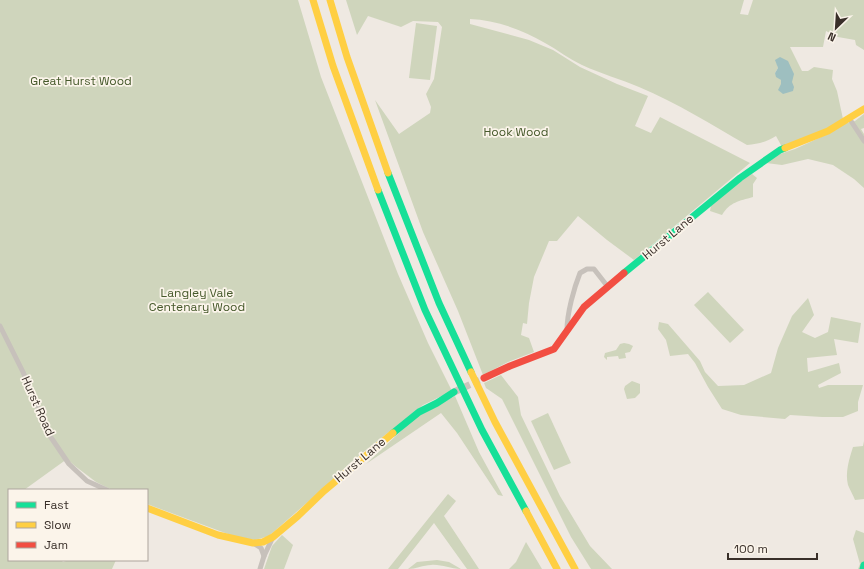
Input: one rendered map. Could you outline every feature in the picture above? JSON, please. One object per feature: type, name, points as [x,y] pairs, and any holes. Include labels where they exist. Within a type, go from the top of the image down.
[{"type":"main road","points":[[313,0],[333,66],[425,310],[482,430],[557,569]]},
{"type":"main road","points":[[330,0],[347,57],[389,176],[439,303],[495,422],[565,552],[576,569]]},
{"type":"main road","name":"Hurst Lane","points":[[484,378],[554,349],[584,307],[740,178],[780,150],[828,132],[864,109]]},
{"type":"main road","name":"Hurst Lane","points":[[273,538],[324,491],[419,412],[454,392]]},
{"type":"main road","points":[[148,508],[218,535],[252,543],[263,542],[273,538]]},
{"type":"main road","points":[[863,569],[864,565]]},
{"type":"street","points":[[849,118],[864,141]]},
{"type":"street","points":[[567,331],[567,320],[580,273],[588,269],[594,270],[608,287]]},
{"type":"street","name":"Hurst Road","points":[[0,326],[23,372],[50,436],[69,464],[87,481],[105,489]]},
{"type":"street","points":[[260,569],[264,556],[273,538]]},
{"type":"street","points":[[252,543],[261,548],[264,556]]},
{"type":"green space","name":"Langley Vale Centenary Wood","points":[[0,0],[298,0],[321,77],[398,274],[428,343],[452,391],[423,405],[351,462],[269,536],[255,540],[236,537],[148,504],[148,489],[110,489],[96,482],[67,459],[25,489],[8,489],[8,561],[116,561],[112,569],[0,569]]},
{"type":"green space","name":"Hook Wood","points":[[346,0],[744,0],[740,14],[748,15],[753,0],[864,0],[864,50],[856,45],[855,40],[838,37],[826,31],[823,47],[790,47],[802,71],[808,71],[814,67],[833,70],[832,79],[837,91],[843,119],[824,130],[782,147],[776,136],[769,140],[747,145],[667,100],[632,84],[582,65],[537,38],[509,26],[490,21],[470,19],[470,24],[529,40],[553,50],[580,67],[648,96],[635,126],[651,133],[660,117],[750,163],[634,260],[578,216],[557,241],[549,241],[534,277],[527,324],[523,323],[521,335],[529,338],[534,352],[508,362],[483,375],[458,311],[423,232],[375,100],[399,134],[430,113],[431,107],[426,94],[434,79],[442,27],[438,22],[413,21],[401,27],[368,16],[357,35]],"holes":[[[776,60],[792,91],[781,84],[781,80],[775,73],[778,68]]]},
{"type":"green space","points":[[416,23],[437,26],[430,80],[409,78]]},
{"type":"green space","points":[[864,114],[864,128],[861,129],[864,134],[864,188],[854,179],[833,165],[808,159],[782,165],[766,163],[777,155],[795,149],[832,132],[843,124],[855,121]]},
{"type":"green space","points":[[752,174],[757,178],[753,184],[753,197],[739,201],[728,207],[722,215],[710,211],[711,206],[743,179]]},
{"type":"green space","points":[[708,292],[744,330],[730,343],[694,305]]},
{"type":"green space","points":[[808,298],[814,315],[802,332],[815,338],[828,332],[831,317],[861,323],[858,343],[834,339],[837,355],[807,358],[808,372],[839,363],[841,373],[818,385],[819,388],[828,385],[863,385],[858,402],[858,411],[843,417],[790,415],[785,419],[741,415],[722,409],[695,363],[688,354],[670,356],[666,340],[658,329],[659,322],[668,324],[700,361],[705,372],[718,386],[744,385],[771,373],[778,348],[792,316]]},
{"type":"green space","points":[[624,343],[633,346],[630,352],[625,353],[626,358],[619,359],[618,356],[607,357],[607,360],[604,357],[605,353],[616,350],[620,344]]},
{"type":"green space","points":[[501,375],[518,397],[521,415],[560,496],[590,546],[612,569],[591,569],[571,537],[502,399],[486,388],[484,383]]},
{"type":"green space","points":[[632,381],[640,384],[640,393],[635,398],[627,399],[624,389],[625,386]]},
{"type":"green space","points":[[455,396],[479,452],[503,496],[498,495],[457,433],[441,413],[366,464],[416,417]]},
{"type":"green space","points":[[548,413],[571,463],[554,470],[531,421]]},
{"type":"green space","points":[[864,441],[864,499],[855,500],[848,485],[848,466],[853,447],[863,446]]},
{"type":"green space","points":[[448,494],[456,501],[444,516],[479,569],[467,569],[434,523],[398,569],[388,569]]},
{"type":"green space","points":[[856,530],[864,533],[864,569],[858,569],[860,564],[853,539]]},
{"type":"green space","points":[[282,535],[293,545],[284,569],[264,569],[272,546]]},
{"type":"green space","points":[[526,542],[542,569],[509,569],[516,562]]},
{"type":"green space","points":[[437,560],[449,562],[461,569],[428,565],[408,569],[417,562]]},
{"type":"water","points":[[780,57],[788,61],[794,74],[792,82],[794,87],[793,91],[783,94],[778,90],[781,80],[776,77],[775,73],[778,68],[775,60]]},
{"type":"tunnel","points":[[454,392],[484,378]]},
{"type":"traffic: fast","points":[[624,273],[740,178],[785,148]]},
{"type":"traffic: fast","points":[[388,173],[439,303],[471,372]]},
{"type":"traffic: fast","points":[[378,190],[425,310],[482,430],[526,511]]},
{"type":"traffic: fast","points":[[393,433],[419,412],[454,392]]},
{"type":"traffic: fast","points":[[863,569],[864,565]]},
{"type":"traffic: slow","points":[[313,0],[333,66],[378,190]]},
{"type":"traffic: slow","points":[[330,0],[347,57],[388,173]]},
{"type":"traffic: slow","points":[[785,148],[828,131],[864,109]]},
{"type":"traffic: slow","points":[[471,372],[495,422],[575,569]]},
{"type":"traffic: slow","points":[[148,508],[218,535],[253,543],[263,542],[273,537],[324,491],[393,433]]},
{"type":"traffic: slow","points":[[526,511],[557,569]]},
{"type":"traffic: jam","points":[[484,378],[554,349],[584,307],[624,273]]},
{"type":"park label","name":"Great Hurst Wood","points":[[81,81]]}]
